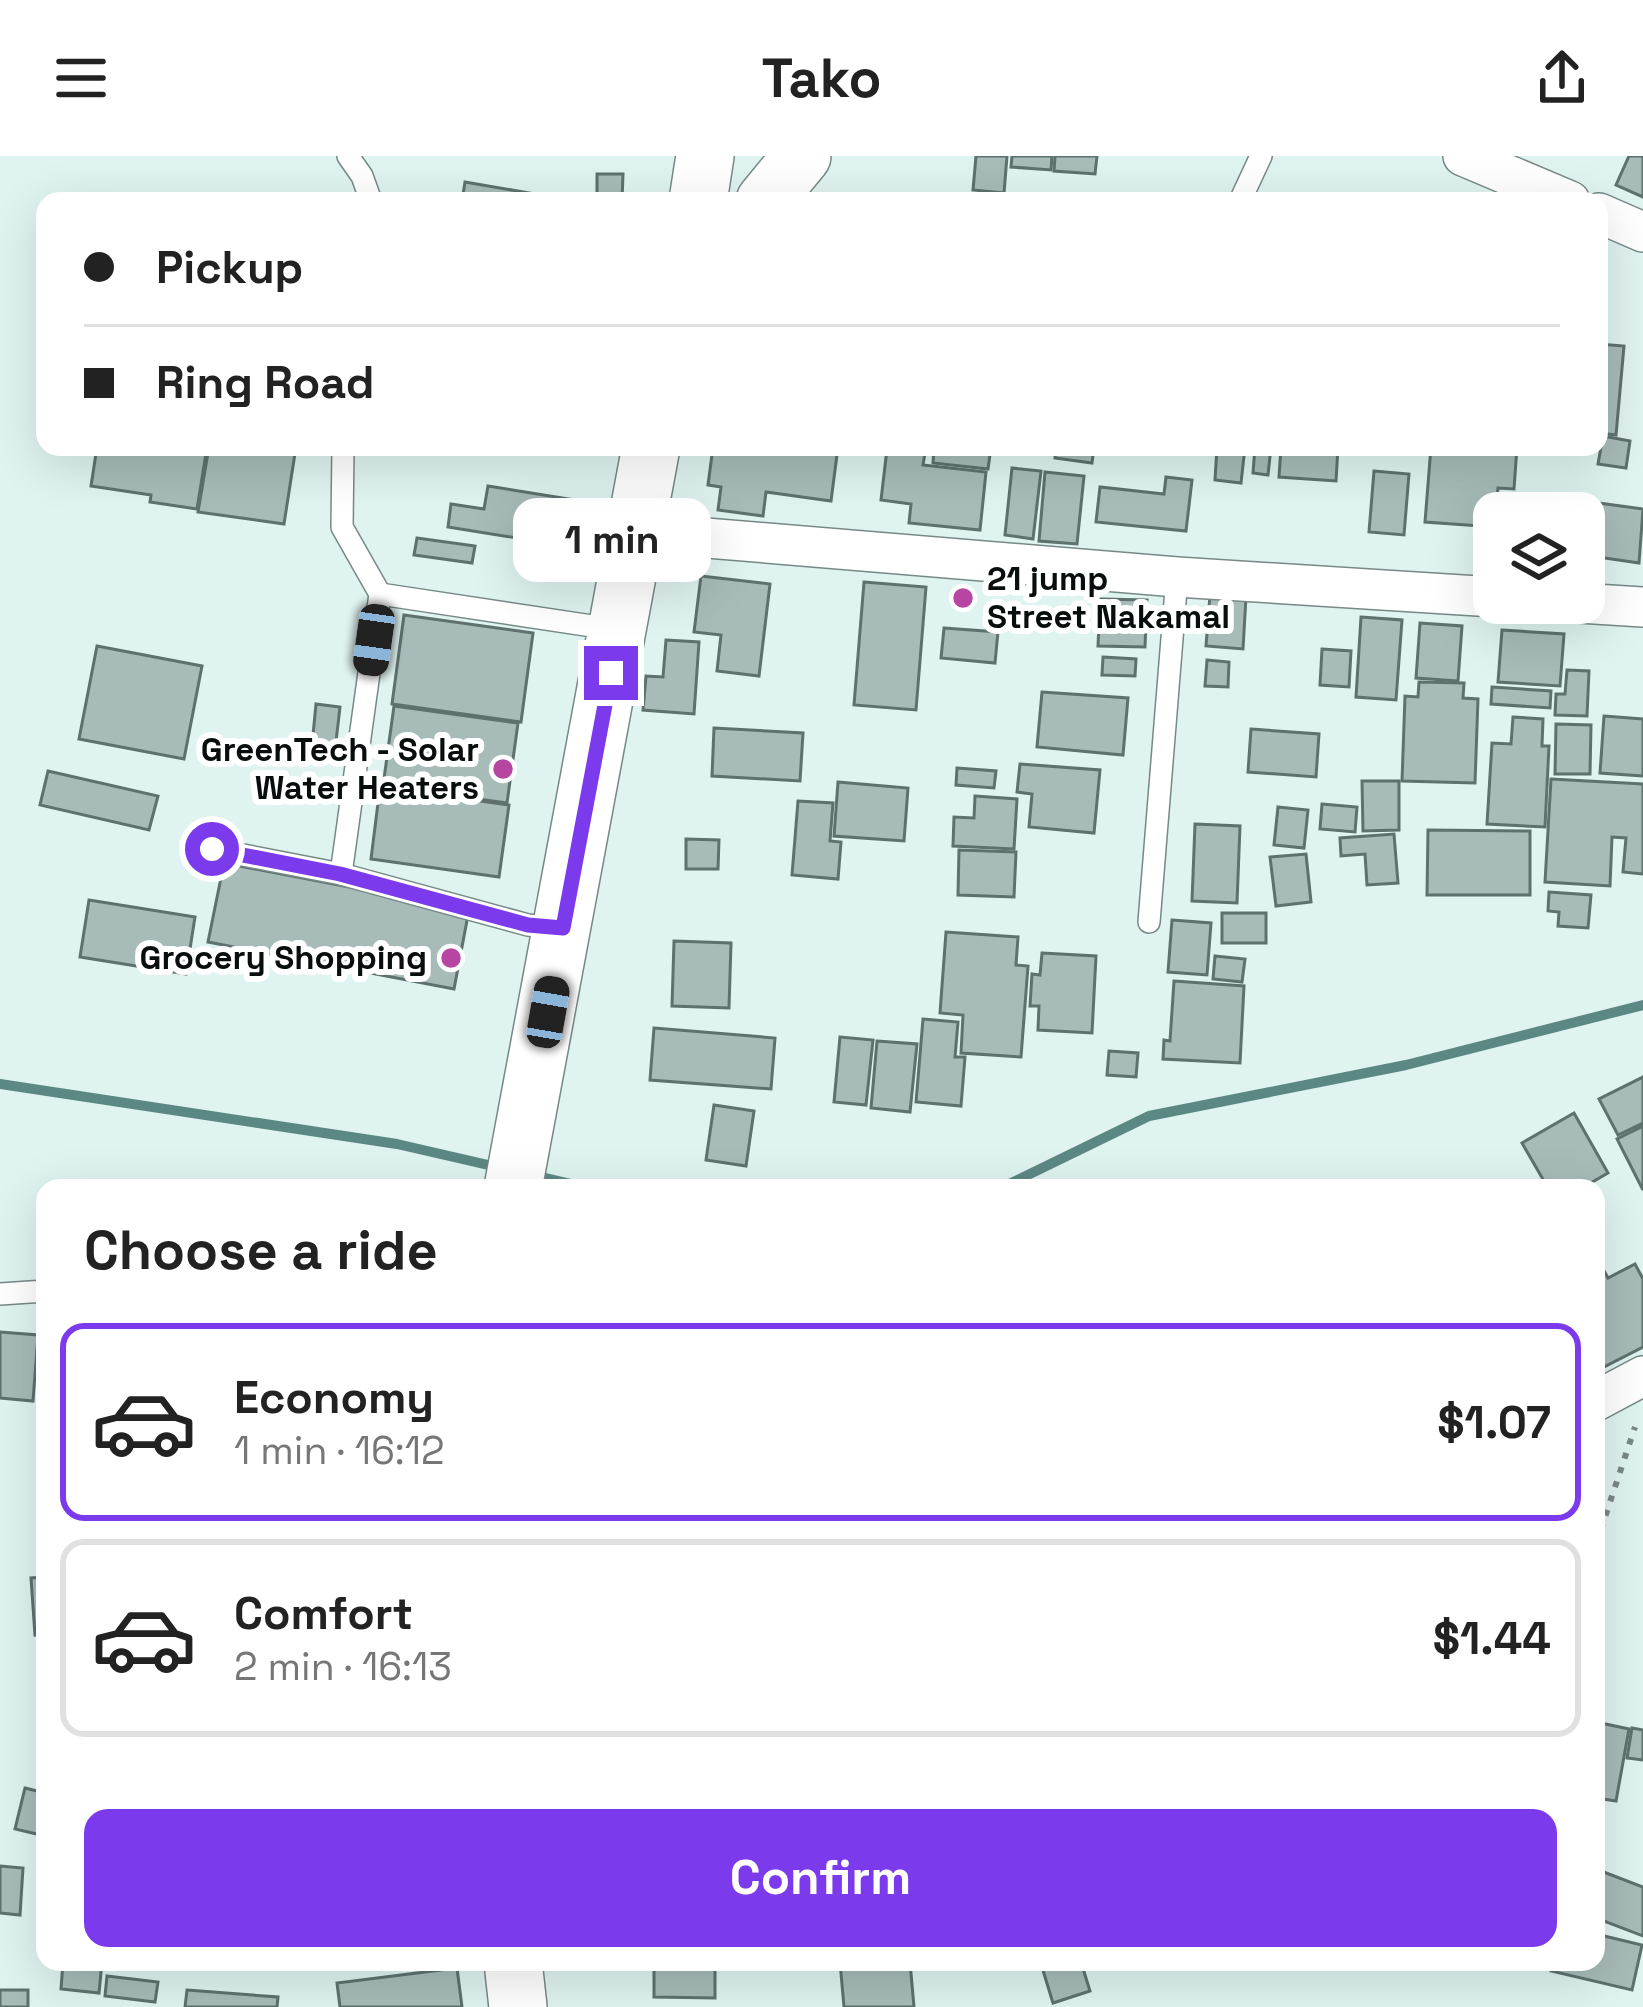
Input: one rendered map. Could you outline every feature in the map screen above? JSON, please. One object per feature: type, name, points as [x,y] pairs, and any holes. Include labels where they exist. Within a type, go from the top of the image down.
[{"type":"main road","points":[[699,192],[705,156]]},
{"type":"main road","points":[[772,192],[802,156]]},
{"type":"main road","points":[[518,1163],[648,456]]},
{"type":"main road","points":[[514,1971],[518,2007]]},
{"type":"street","points":[[1463,156],[1549,192]]},
{"type":"street","points":[[1608,217],[1643,232]]},
{"type":"street","points":[[634,532],[1473,597]]},
{"type":"street","points":[[1605,605],[1643,607]]},
{"type":"street","points":[[1605,1396],[1643,1376]]},
{"type":"lane","points":[[348,156],[368,192]]},
{"type":"lane","points":[[1244,192],[1261,156]]},
{"type":"lane","points":[[340,874],[380,594],[342,527],[343,456]]},
{"type":"lane","points":[[1149,922],[1177,577]]},
{"type":"lane","points":[[380,594],[619,630]]},
{"type":"lane","points":[[212,849],[340,874],[528,925],[563,928]]},
{"type":"lane","points":[[0,1294],[36,1292]]},
{"type":"path","points":[[1605,1517],[1635,1427]]},
{"type":"building","points":[[976,156],[1007,156],[1004,192],[973,190]]},
{"type":"building","points":[[1012,156],[1052,156],[1051,170],[1011,167]]},
{"type":"building","points":[[1055,156],[1097,156],[1095,174],[1054,171]]},
{"type":"building","points":[[1629,156],[1643,156],[1643,197],[1616,185]]},
{"type":"building","points":[[597,174],[623,174],[622,192],[597,192]]},
{"type":"building","points":[[465,182],[523,192],[463,192]]},
{"type":"building","points":[[1608,345],[1624,346],[1616,435],[1608,434]]},
{"type":"building","points":[[1608,437],[1630,441],[1626,468],[1598,464],[1599,456],[1608,456]]},
{"type":"building","points":[[96,456],[206,456],[197,509],[150,502],[151,495],[91,486]]},
{"type":"building","points":[[207,456],[295,456],[284,524],[198,512]]},
{"type":"building","points":[[712,456],[837,456],[831,501],[766,492],[763,516],[718,510],[721,487],[708,485]]},
{"type":"building","points":[[886,456],[924,456],[923,465],[986,472],[980,530],[909,523],[911,504],[881,500]]},
{"type":"building","points":[[933,456],[990,456],[988,469],[933,463]]},
{"type":"building","points":[[1055,456],[1093,456],[1092,463]]},
{"type":"building","points":[[1216,456],[1244,456],[1241,483],[1215,480]]},
{"type":"building","points":[[1254,456],[1270,456],[1268,475],[1253,473]]},
{"type":"building","points":[[1280,456],[1337,456],[1336,481],[1279,477]]},
{"type":"building","points":[[1430,456],[1516,456],[1514,489],[1473,492],[1473,525],[1425,522]]},
{"type":"building","points":[[1012,468],[1041,471],[1033,539],[1005,535]]},
{"type":"building","points":[[1374,471],[1409,474],[1404,535],[1369,532]]},
{"type":"building","points":[[1045,472],[1084,476],[1077,544],[1039,541]]},
{"type":"building","points":[[1166,477],[1192,480],[1186,531],[1096,522],[1100,487],[1164,494]]},
{"type":"building","points":[[488,486],[581,501],[573,547],[448,527],[451,504],[484,509]]},
{"type":"building","points":[[1605,504],[1643,509],[1639,563],[1605,558]]},
{"type":"building","points":[[417,538],[475,546],[472,563],[414,555]]},
{"type":"building","points":[[701,576],[770,584],[759,676],[717,671],[721,635],[694,632]]},
{"type":"building","points":[[864,582],[926,587],[916,710],[854,705]]},
{"type":"building","points":[[1210,595],[1246,597],[1243,649],[1206,646]]},
{"type":"building","points":[[1100,599],[1147,600],[1145,647],[1098,646]]},
{"type":"building","points":[[404,615],[533,633],[521,722],[392,704]]},
{"type":"building","points":[[1361,617],[1402,620],[1396,700],[1356,697]]},
{"type":"building","points":[[1420,623],[1462,626],[1458,681],[1416,678]]},
{"type":"building","points":[[944,628],[998,632],[995,663],[941,658]]},
{"type":"building","points":[[1502,630],[1564,634],[1560,686],[1498,682]]},
{"type":"building","points":[[666,640],[699,642],[694,714],[643,710],[646,676],[663,677]]},
{"type":"building","points":[[97,646],[202,666],[184,759],[79,739]]},
{"type":"building","points":[[1322,649],[1351,651],[1349,687],[1320,685]]},
{"type":"building","points":[[1103,657],[1136,659],[1135,676],[1102,675]]},
{"type":"building","points":[[1207,660],[1229,662],[1228,687],[1205,686]]},
{"type":"building","points":[[1567,670],[1589,671],[1587,716],[1555,715],[1556,694],[1565,694]]},
{"type":"building","points":[[1419,682],[1464,683],[1463,698],[1478,699],[1475,783],[1402,781],[1405,696],[1418,697]]},
{"type":"building","points":[[1492,687],[1551,691],[1550,708],[1491,704]]},
{"type":"building","points":[[1042,692],[1128,698],[1123,755],[1037,747]]},
{"type":"building","points":[[316,704],[340,707],[334,759],[311,756]]},
{"type":"building","points":[[394,706],[518,723],[507,803],[383,786]]},
{"type":"building","points":[[1604,716],[1643,719],[1643,776],[1600,773]]},
{"type":"building","points":[[1513,717],[1543,719],[1542,746],[1549,746],[1545,827],[1487,824],[1492,743],[1511,744]]},
{"type":"building","points":[[1556,724],[1591,725],[1590,774],[1555,774]]},
{"type":"building","points":[[714,728],[803,733],[800,781],[712,776]]},
{"type":"building","points":[[1251,729],[1319,734],[1316,777],[1248,772]]},
{"type":"building","points":[[1020,764],[1100,770],[1094,833],[1029,827],[1032,794],[1017,792]]},
{"type":"building","points":[[957,768],[996,771],[994,788],[956,785]]},
{"type":"building","points":[[48,771],[158,796],[149,830],[40,805]]},
{"type":"building","points":[[1551,779],[1643,784],[1643,874],[1623,872],[1626,838],[1612,837],[1610,886],[1545,882]]},
{"type":"building","points":[[1362,781],[1399,781],[1399,830],[1363,831]]},
{"type":"building","points":[[838,782],[908,788],[904,841],[834,836]]},
{"type":"building","points":[[380,787],[509,805],[499,877],[371,859]]},
{"type":"building","points":[[975,796],[1017,799],[1014,849],[953,846],[954,817],[974,818]]},
{"type":"building","points":[[798,801],[833,803],[830,841],[841,842],[838,879],[792,875]]},
{"type":"building","points":[[1322,804],[1357,807],[1355,832],[1320,829]]},
{"type":"building","points":[[1278,807],[1308,810],[1304,848],[1274,845]]},
{"type":"building","points":[[1195,824],[1240,826],[1237,903],[1192,901]]},
{"type":"building","points":[[1428,830],[1530,831],[1530,895],[1427,895]]},
{"type":"building","points":[[1394,834],[1398,883],[1367,885],[1365,854],[1341,856],[1340,838]]},
{"type":"building","points":[[686,839],[719,840],[718,869],[686,869]]},
{"type":"building","points":[[959,850],[1016,852],[1014,897],[958,895]]},
{"type":"building","points":[[1306,854],[1311,902],[1276,906],[1270,857]]},
{"type":"building","points":[[224,863],[469,910],[454,989],[208,942]]},
{"type":"building","points":[[1549,892],[1591,895],[1588,928],[1558,926],[1559,912],[1548,911]]},
{"type":"building","points":[[89,900],[195,917],[186,974],[80,957]]},
{"type":"building","points":[[1222,913],[1266,913],[1266,943],[1222,943]]},
{"type":"building","points":[[1172,920],[1211,923],[1207,975],[1168,972]]},
{"type":"building","points":[[946,932],[1018,937],[1016,965],[1028,966],[1021,1057],[961,1053],[963,1015],[940,1013]]},
{"type":"building","points":[[674,941],[731,943],[729,1008],[672,1006]]},
{"type":"building","points":[[1042,953],[1096,956],[1092,1033],[1038,1030],[1039,1006],[1030,1006],[1032,974],[1040,975]]},
{"type":"building","points":[[1215,956],[1245,959],[1242,982],[1213,979]]},
{"type":"building","points":[[1174,981],[1244,986],[1240,1063],[1163,1059],[1164,1040],[1170,1041]]},
{"type":"building","points":[[923,1019],[958,1022],[955,1057],[965,1057],[961,1106],[916,1102]]},
{"type":"building","points":[[654,1028],[775,1038],[771,1089],[650,1080]]},
{"type":"building","points":[[840,1037],[873,1040],[866,1105],[834,1102]]},
{"type":"building","points":[[877,1041],[917,1044],[910,1112],[871,1108]]},
{"type":"building","points":[[1109,1051],[1138,1053],[1136,1077],[1107,1075]]},
{"type":"building","points":[[1643,1077],[1643,1123],[1618,1135],[1599,1099]]},
{"type":"building","points":[[714,1105],[754,1111],[746,1166],[706,1160]]},
{"type":"building","points":[[1574,1113],[1608,1173],[1598,1179],[1543,1179],[1522,1143]]},
{"type":"building","points":[[1643,1126],[1643,1190],[1617,1139]]},
{"type":"building","points":[[1635,1264],[1643,1279],[1643,1347],[1605,1366],[1605,1272],[1608,1278]]},
{"type":"building","points":[[0,1332],[36,1335],[33,1401],[0,1398]]},
{"type":"building","points":[[31,1578],[36,1578],[35,1635]]},
{"type":"building","points":[[1605,1724],[1629,1729],[1616,1801],[1605,1799]]},
{"type":"building","points":[[1632,1728],[1643,1730],[1643,1760],[1627,1758]]},
{"type":"building","points":[[25,1788],[36,1791],[36,1834],[15,1829]]},
{"type":"building","points":[[0,1866],[23,1868],[20,1915],[0,1913]]},
{"type":"building","points":[[1605,1872],[1643,1887],[1643,1936],[1605,1921]]},
{"type":"building","points":[[1605,1936],[1642,1945],[1632,1990],[1551,1971],[1605,1971]]},
{"type":"building","points":[[62,1971],[101,1971],[99,1993],[61,1989]]},
{"type":"building","points":[[457,1971],[462,2007],[340,2007],[337,1983]]},
{"type":"building","points":[[654,1971],[715,1971],[715,1998],[654,1997]]},
{"type":"building","points":[[841,1971],[911,1971],[914,2007],[844,2007]]},
{"type":"building","points":[[1043,1971],[1084,1971],[1090,1991],[1053,2003]]},
{"type":"building","points":[[107,1976],[158,1982],[155,2002],[105,1996]]},
{"type":"building","points":[[0,1990],[28,1990],[28,2007],[0,2007]]},
{"type":"building","points":[[187,1990],[278,1997],[277,2007],[185,2007]]},
{"type":"waterway","points":[[1020,1179],[1149,1116],[1406,1065],[1643,1005]]},
{"type":"waterway","points":[[0,1084],[397,1144],[497,1167]]},
{"type":"waterway","points":[[533,1175],[550,1179]]},
{"type":"place","name":"21 jump Street Nakamal","points":[[963,598]]},
{"type":"place","name":"GreenTech - Solar Water Heaters","points":[[503,769]]},
{"type":"place","name":"Grocery Shopping","points":[[451,958]]},
{"type":"route","points":[[212,849],[340,874],[528,925],[563,928],[611,673]]}]
